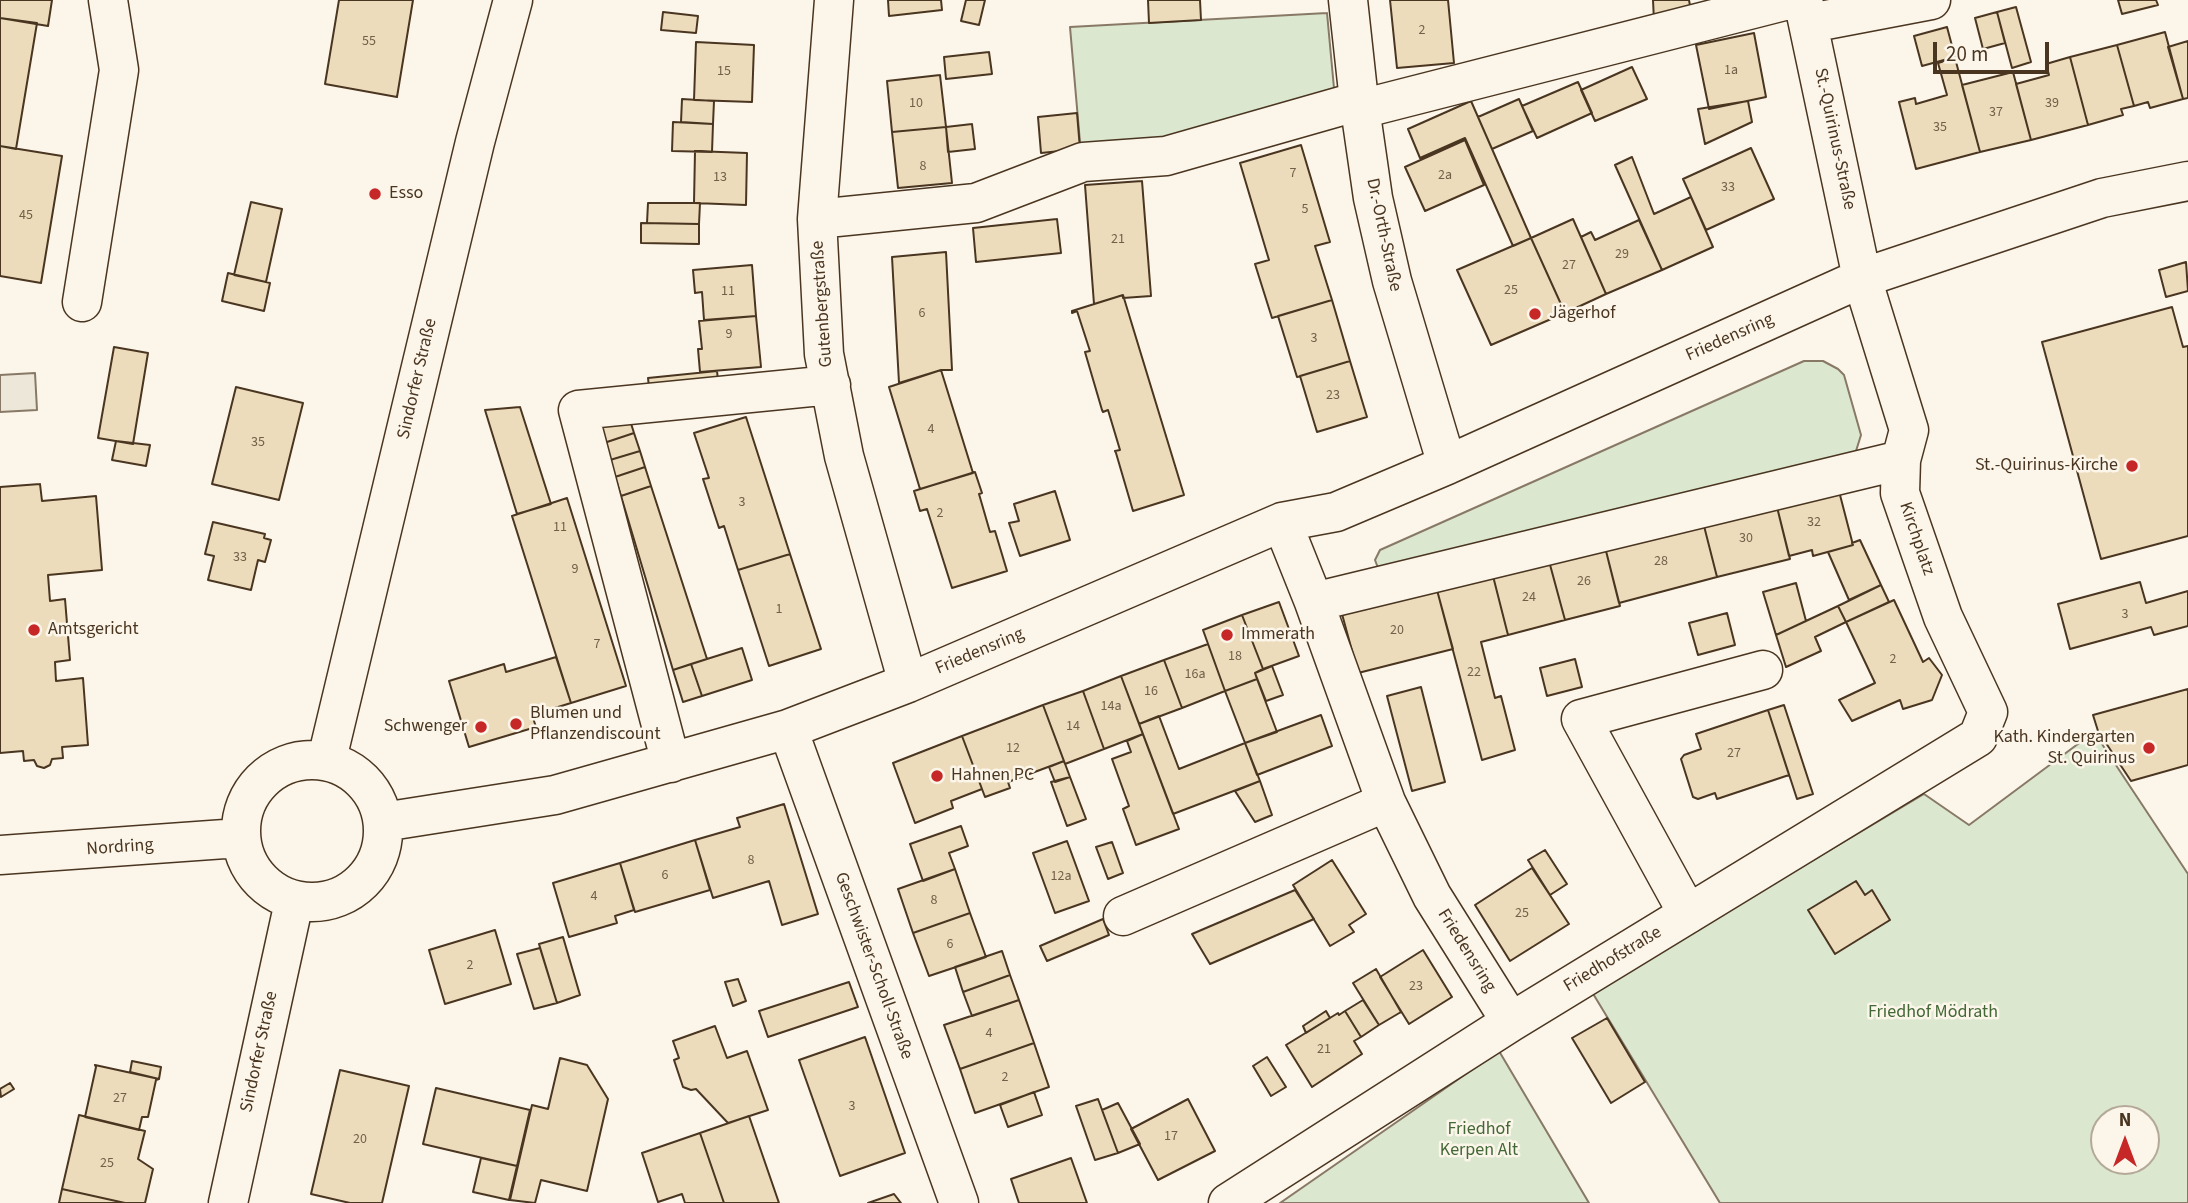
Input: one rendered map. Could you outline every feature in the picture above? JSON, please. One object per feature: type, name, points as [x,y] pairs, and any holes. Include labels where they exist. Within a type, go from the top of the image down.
[{"type":"street","points":[[82,302],[119,70],[108,0]]},
{"type":"street","name":"Sindorfer Straße","points":[[327,759],[469,168],[513,0]]},
{"type":"street","name":"Gutenbergstraße","points":[[834,0],[817,219],[824,354],[844,456],[908,683]]},
{"type":"street","name":"Dr.-Orth-Straße","points":[[1348,0],[1373,198],[1392,281],[1447,465]]},
{"type":"street","points":[[817,219],[976,203],[1083,162],[1166,156],[1360,105],[1801,8],[1931,0]]},
{"type":"street","name":"St.-Quirinus-Straße","points":[[1801,8],[1862,278]]},
{"type":"street","name":"Friedensring","points":[[383,822],[555,795],[788,729],[908,683],[1282,522],[1336,512],[1447,465],[1862,278],[2102,198],[2188,181]]},
{"type":"street","name":"Kirchplatz","points":[[1862,278],[1909,430],[1901,460],[1900,493],[1943,617],[1987,712]]},
{"type":"street","points":[[671,762],[578,410],[831,385]]},
{"type":"street","points":[[1314,602],[1901,460]]},
{"type":"street","name":"Friedensring","points":[[1282,522],[1387,802],[1432,896],[1511,1022]]},
{"type":"street","points":[[1688,914],[1581,719],[1763,670]]},
{"type":"street","name":"Friedhofstraße","points":[[1228,1203],[1511,1022],[1978,737],[1987,712]]},
{"type":"street","name":"Geschwister-Scholl-Straße","points":[[788,729],[959,1203]]},
{"type":"street","points":[[327,759],[353,770],[373,790],[383,822],[378,863],[343,898],[294,902],[268,889],[248,867],[239,838],[248,795],[282,764],[327,759]]},
{"type":"street","points":[[1122,916],[1387,802]]},
{"type":"street","name":"Nordring","points":[[0,855],[239,838]]},
{"type":"street","name":"Sindorfer Straße","points":[[228,1203],[294,902]]},
{"type":"green space","points":[[1327,13],[1335,99],[1167,148],[1081,154],[1070,27]]},
{"type":"green space","points":[[1804,361],[1823,361],[1844,375],[1861,435],[1856,451],[1847,457],[1378,568],[1375,560],[1380,550]]},
{"type":"green space","name":"Friedhof Mödrath","points":[[2094,732],[2188,874],[2188,1203],[1720,1203],[1592,992],[1924,794],[1969,825]]},
{"type":"green space","name":"Friedhof Kerpen Alt","points":[[1499,1051],[1589,1203],[1280,1203]]},
{"type":"shaded area","points":[[35,373],[37,410],[0,412],[0,375]]},
{"type":"building","points":[[0,0],[52,0],[48,26],[0,18]]},
{"type":"building","points":[[339,0],[413,0],[397,97],[325,84]]},
{"type":"building","points":[[888,0],[941,0],[942,10],[889,16]]},
{"type":"building","points":[[966,0],[985,0],[979,25],[961,21]]},
{"type":"building","points":[[1148,0],[1200,0],[1201,20],[1149,23]]},
{"type":"building","points":[[1390,0],[1448,0],[1454,63],[1397,68]]},
{"type":"building","points":[[1653,0],[1689,0],[1691,11],[1654,21]]},
{"type":"building","points":[[2118,0],[2156,0],[2158,5],[2122,14]]},
{"type":"building","points":[[2016,7],[2031,62],[2012,68],[1997,12]]},
{"type":"building","points":[[663,12],[698,16],[696,33],[661,30]]},
{"type":"building","points":[[1997,12],[2005,43],[1983,49],[1975,18]]},
{"type":"building","points":[[0,18],[37,23],[16,149],[0,146]]},
{"type":"building","points":[[1947,27],[1955,57],[1922,66],[1914,36]]},
{"type":"building","points":[[2165,32],[2183,99],[2150,108],[2148,102],[2134,106],[2117,45]]},
{"type":"building","points":[[1754,33],[1766,97],[1709,109],[1696,45]]},
{"type":"building","points":[[2188,41],[2188,98],[2183,99],[2168,47]]},
{"type":"building","points":[[696,42],[754,45],[752,102],[694,100]]},
{"type":"building","points":[[2117,45],[2134,106],[2121,109],[2123,115],[2088,125],[2070,57]]},
{"type":"building","points":[[989,52],[992,74],[946,79],[944,57]]},
{"type":"building","points":[[2070,57],[2088,125],[2031,140],[2016,84],[2049,75],[2046,64]]},
{"type":"building","points":[[1955,58],[1980,152],[1916,169],[1899,102],[1915,98],[1916,104],[1947,95],[1938,63]]},
{"type":"building","points":[[1632,67],[1647,99],[1595,121],[1581,90]]},
{"type":"building","points":[[2013,72],[2031,140],[1980,152],[1962,85]]},
{"type":"building","points":[[940,75],[946,127],[892,132],[887,81]]},
{"type":"building","points":[[1578,82],[1592,113],[1537,138],[1522,106]]},
{"type":"building","points":[[682,99],[714,101],[713,124],[681,122]]},
{"type":"building","points":[[1519,99],[1533,131],[1492,149],[1478,117]]},
{"type":"building","points":[[1471,101],[1531,238],[1513,246],[1465,138],[1420,158],[1408,129]]},
{"type":"building","points":[[1748,101],[1752,122],[1705,144],[1698,109]]},
{"type":"building","points":[[1077,113],[1080,149],[1041,153],[1038,117]]},
{"type":"building","points":[[673,122],[713,124],[712,152],[672,151]]},
{"type":"building","points":[[972,124],[975,149],[948,152],[946,127]]},
{"type":"building","points":[[946,127],[952,183],[898,188],[892,132]]},
{"type":"building","points":[[1465,140],[1484,185],[1425,211],[1405,167]]},
{"type":"building","points":[[1301,145],[1330,242],[1315,246],[1332,300],[1272,318],[1255,264],[1269,260],[1240,163]]},
{"type":"building","points":[[0,146],[62,156],[41,283],[0,276]]},
{"type":"building","points":[[1751,148],[1774,199],[1706,230],[1683,179]]},
{"type":"building","points":[[695,151],[747,153],[746,205],[694,203]]},
{"type":"building","points":[[1632,157],[1654,214],[1691,197],[1713,247],[1662,270],[1615,165]]},
{"type":"building","points":[[1142,181],[1151,296],[1123,298],[1123,295],[1094,304],[1085,185]]},
{"type":"building","points":[[251,202],[282,209],[266,282],[234,275]]},
{"type":"building","points":[[648,203],[700,203],[699,224],[647,223]]},
{"type":"building","points":[[1057,219],[1061,253],[976,262],[973,228]]},
{"type":"building","points":[[1573,219],[1606,294],[1565,313],[1531,238]]},
{"type":"building","points":[[1639,220],[1662,270],[1606,294],[1581,237],[1591,232],[1595,240]]},
{"type":"building","points":[[641,223],[699,224],[699,244],[641,243]]},
{"type":"building","points":[[1531,238],[1565,313],[1491,345],[1457,270]]},
{"type":"building","points":[[946,252],[952,370],[941,370],[899,383],[892,257]]},
{"type":"building","points":[[2186,262],[2188,291],[2166,297],[2159,270]]},
{"type":"building","points":[[752,265],[756,316],[704,320],[702,292],[695,293],[693,270]]},
{"type":"building","points":[[228,273],[270,283],[264,311],[222,301]]},
{"type":"building","points":[[1123,295],[1184,495],[1133,511],[1115,451],[1120,450],[1108,410],[1102,410],[1085,352],[1090,351],[1077,311],[1072,313],[1072,311]]},
{"type":"building","points":[[1332,300],[1350,361],[1297,377],[1278,316]]},
{"type":"building","name":"St.-Quirinus-Kirche","points":[[2172,307],[2183,347],[2188,346],[2188,536],[2101,559],[2042,342]]},
{"type":"building","points":[[756,316],[761,367],[700,372],[698,349],[702,349],[699,321]]},
{"type":"building","points":[[114,347],[148,353],[133,444],[98,438]]},
{"type":"building","points":[[1350,361],[1367,417],[1317,432],[1300,376]]},
{"type":"building","points":[[941,370],[973,473],[920,489],[889,387]]},
{"type":"building","points":[[717,371],[719,389],[650,396],[648,378]]},
{"type":"building","points":[[236,387],[303,403],[279,500],[212,484]]},
{"type":"building","points":[[520,407],[551,504],[517,514],[485,410]]},
{"type":"building","points":[[628,414],[634,433],[604,443],[598,424]]},
{"type":"building","points":[[746,417],[790,554],[738,570],[724,526],[719,528],[703,479],[709,478],[694,433]]},
{"type":"building","points":[[634,433],[640,451],[610,460],[604,443]]},
{"type":"building","points":[[116,441],[150,445],[146,466],[112,460]]},
{"type":"building","points":[[640,451],[645,467],[615,477],[610,460]]},
{"type":"building","points":[[645,467],[651,486],[621,496],[615,477]]},
{"type":"building","points":[[975,472],[990,532],[995,531],[1007,571],[952,588],[927,509],[920,511],[914,491]]},
{"type":"building","name":"Amtsgericht","points":[[40,484],[42,501],[96,496],[102,570],[48,575],[50,601],[65,599],[70,660],[55,662],[56,681],[83,678],[88,745],[62,747],[63,758],[52,759],[50,765],[44,768],[37,766],[34,760],[24,761],[23,751],[0,753],[0,487]]},
{"type":"building","points":[[651,486],[707,659],[673,670],[621,496]]},
{"type":"building","points":[[1829,489],[1840,495],[1853,545],[1813,556],[1812,550],[1789,556],[1776,503]]},
{"type":"building","points":[[1055,491],[1070,540],[1020,556],[1009,523],[1019,521],[1014,504]]},
{"type":"building","points":[[567,498],[626,686],[571,703],[512,516]]},
{"type":"building","points":[[1776,503],[1790,559],[1717,577],[1703,522]]},
{"type":"building","points":[[213,522],[265,534],[264,538],[271,540],[265,562],[258,560],[251,590],[208,580],[214,556],[205,554]]},
{"type":"building","points":[[1703,522],[1717,577],[1619,603],[1605,547]]},
{"type":"building","points":[[1860,540],[1881,585],[1849,600],[1828,552],[1853,545],[1852,543]]},
{"type":"building","points":[[1605,547],[1620,606],[1565,620],[1549,561]]},
{"type":"building","points":[[790,554],[821,649],[769,666],[738,570]]},
{"type":"building","points":[[1549,561],[1565,620],[1508,635],[1493,576]]},
{"type":"building","points":[[1493,576],[1508,635],[1481,642],[1495,698],[1501,696],[1515,750],[1482,760],[1437,590]]},
{"type":"building","points":[[2140,582],[2146,603],[2188,591],[2188,626],[2154,635],[2151,627],[2070,649],[2058,604]]},
{"type":"building","points":[[1796,583],[1806,621],[1776,635],[1763,592]]},
{"type":"building","points":[[1881,585],[1889,602],[1846,622],[1838,606]]},
{"type":"building","points":[[1437,590],[1453,649],[1358,673],[1342,614]]},
{"type":"building","points":[[1894,600],[1923,662],[1929,658],[1942,675],[1932,700],[1903,709],[1900,700],[1852,721],[1839,700],[1875,683],[1846,622]]},
{"type":"building","points":[[1279,602],[1299,656],[1263,669],[1242,615]]},
{"type":"building","points":[[1838,606],[1846,622],[1815,637],[1821,651],[1786,667],[1776,635]]},
{"type":"building","points":[[1727,613],[1735,645],[1698,655],[1689,623]]},
{"type":"building","points":[[1242,615],[1263,669],[1255,673],[1257,679],[1225,691],[1203,630]]},
{"type":"building","points":[[1208,644],[1225,691],[1182,708],[1164,660]]},
{"type":"building","points":[[742,648],[752,680],[702,696],[691,664]]},
{"type":"building","points":[[556,657],[571,703],[532,715],[536,727],[469,747],[449,681],[504,664],[506,672]]},
{"type":"building","points":[[1575,659],[1582,687],[1547,696],[1540,668]]},
{"type":"building","points":[[1164,660],[1182,708],[1139,724],[1121,676]]},
{"type":"building","points":[[691,664],[702,696],[683,702],[673,670]]},
{"type":"building","points":[[1272,666],[1283,695],[1266,701],[1255,673]]},
{"type":"building","points":[[1121,676],[1143,734],[1104,749],[1083,691]]},
{"type":"building","points":[[1257,679],[1277,732],[1245,743],[1225,691]]},
{"type":"building","points":[[1421,687],[1445,782],[1412,791],[1387,696]]},
{"type":"building","name":"Kath. Kindergarten St. Quirinus","points":[[2188,689],[2188,765],[2131,781],[2098,731],[2093,715]]},
{"type":"building","points":[[1083,691],[1104,749],[1065,764],[1043,705]]},
{"type":"building","points":[[1043,705],[1064,761],[1008,782],[1010,788],[985,797],[962,736]]},
{"type":"building","points":[[1784,705],[1813,794],[1797,799],[1768,710]]},
{"type":"building","points":[[1768,710],[1789,775],[1717,799],[1715,793],[1698,799],[1693,797],[1681,759],[1684,755],[1701,749],[1696,734]]},
{"type":"building","points":[[1321,715],[1332,746],[1257,775],[1245,743]]},
{"type":"building","points":[[1159,716],[1179,769],[1245,743],[1260,781],[1173,814],[1139,724]]},
{"type":"building","points":[[1143,734],[1179,829],[1136,845],[1123,809],[1129,806],[1112,759],[1131,752],[1127,741]]},
{"type":"building","name":"Hahnen PC","points":[[962,736],[982,789],[951,801],[953,808],[915,823],[893,763]]},
{"type":"building","points":[[1064,761],[1070,777],[1055,782],[1049,767]]},
{"type":"building","points":[[1070,777],[1086,819],[1067,826],[1051,782]]},
{"type":"building","points":[[1260,781],[1272,815],[1255,822],[1235,791]]},
{"type":"building","points":[[784,804],[818,914],[782,925],[769,881],[713,898],[695,840],[740,827],[737,818]]},
{"type":"building","points":[[961,826],[968,846],[949,853],[955,869],[923,881],[910,844]]},
{"type":"building","points":[[695,840],[710,890],[635,912],[620,863]]},
{"type":"building","points":[[1067,841],[1089,901],[1055,913],[1033,853]]},
{"type":"building","points":[[1112,842],[1123,873],[1108,879],[1096,847]]},
{"type":"building","points":[[1545,850],[1567,884],[1550,895],[1528,860]]},
{"type":"building","points":[[1332,860],[1366,914],[1349,925],[1354,932],[1330,946],[1293,885]]},
{"type":"building","points":[[620,863],[634,910],[615,916],[617,923],[569,937],[553,883]]},
{"type":"building","points":[[1532,868],[1569,924],[1510,961],[1475,905]]},
{"type":"building","points":[[955,869],[970,913],[913,933],[898,889]]},
{"type":"building","points":[[1856,881],[1865,895],[1872,890],[1890,920],[1835,954],[1808,910]]},
{"type":"building","points":[[1295,890],[1314,919],[1210,964],[1192,934]]},
{"type":"building","points":[[970,913],[986,957],[929,976],[913,933]]},
{"type":"building","points":[[1103,919],[1109,935],[1047,961],[1040,946]]},
{"type":"building","points":[[495,930],[511,984],[445,1004],[429,950]]},
{"type":"building","points":[[563,937],[580,995],[557,1003],[539,944]]},
{"type":"building","points":[[540,948],[557,1003],[534,1009],[517,954]]},
{"type":"building","points":[[1423,950],[1452,997],[1409,1024],[1380,977]]},
{"type":"building","points":[[1002,951],[1010,975],[963,992],[955,967]]},
{"type":"building","points":[[1376,969],[1401,1012],[1379,1025],[1353,983]]},
{"type":"building","points":[[1010,975],[1019,1000],[972,1016],[963,992]]},
{"type":"building","points":[[738,979],[746,1001],[733,1006],[725,982]]},
{"type":"building","points":[[849,982],[858,1007],[768,1037],[759,1011]]},
{"type":"building","points":[[1019,1000],[1034,1043],[960,1069],[944,1025]]},
{"type":"building","points":[[1363,1000],[1379,1025],[1361,1037],[1345,1011]]},
{"type":"building","points":[[1326,1011],[1330,1018],[1306,1033],[1303,1026]]},
{"type":"building","points":[[1345,1011],[1361,1037],[1354,1041],[1362,1054],[1312,1087],[1286,1045]]},
{"type":"building","points":[[1607,1018],[1645,1082],[1611,1103],[1572,1038]]},
{"type":"building","points":[[715,1026],[727,1058],[747,1051],[768,1110],[728,1123],[696,1089],[683,1087],[674,1060],[679,1058],[673,1041]]},
{"type":"building","points":[[865,1037],[905,1153],[840,1176],[799,1060]]},
{"type":"building","points":[[1034,1043],[1049,1087],[975,1113],[960,1069]]},
{"type":"building","points":[[1267,1057],[1286,1087],[1271,1096],[1253,1066]]},
{"type":"building","points":[[560,1058],[587,1065],[608,1099],[587,1191],[541,1180],[535,1203],[510,1200],[532,1105],[548,1109]]},
{"type":"building","points":[[132,1061],[161,1067],[159,1079],[130,1072]]},
{"type":"building","points":[[95,1065],[159,1079],[156,1080],[148,1117],[142,1117],[139,1130],[85,1117]]},
{"type":"building","points":[[340,1070],[409,1086],[382,1203],[350,1203],[311,1194]]},
{"type":"building","points":[[10,1083],[14,1089],[1,1097],[0,1089]]},
{"type":"building","points":[[436,1088],[530,1110],[517,1166],[423,1144]]},
{"type":"building","points":[[1034,1092],[1042,1115],[1008,1127],[1000,1105]]},
{"type":"building","points":[[1098,1099],[1118,1153],[1095,1160],[1076,1106]]},
{"type":"building","points":[[1188,1099],[1215,1151],[1158,1180],[1131,1129]]},
{"type":"building","points":[[1118,1103],[1140,1144],[1118,1153],[1102,1110]]},
{"type":"building","points":[[79,1115],[145,1131],[138,1159],[153,1169],[145,1203],[125,1203],[62,1189]]},
{"type":"building","points":[[749,1116],[779,1203],[724,1203],[700,1133]]},
{"type":"building","points":[[700,1133],[724,1203],[685,1203],[682,1194],[658,1202],[642,1153]]},
{"type":"building","points":[[481,1158],[517,1166],[509,1200],[473,1192]]},
{"type":"building","points":[[1071,1158],[1087,1203],[1019,1203],[1011,1179]]},
{"type":"building","points":[[62,1189],[125,1203],[59,1203]]},
{"type":"building","points":[[894,1194],[901,1203],[868,1203]]},
{"type":"place","name":"Esso","points":[[375,194]]},
{"type":"place","name":"Jägerhof","points":[[1535,314]]},
{"type":"place","name":"St.-Quirinus-Kirche","points":[[2132,466]]},
{"type":"place","name":"Amtsgericht","points":[[34,630]]},
{"type":"place","name":"Immerath","points":[[1227,635]]},
{"type":"place","name":"Blumen und Pflanzendiscount","points":[[516,724]]},
{"type":"place","name":"Schwenger","points":[[481,727]]},
{"type":"place","name":"Kath. Kindergarten St. Quirinus","points":[[2149,748]]},
{"type":"place","name":"Hahnen PC","points":[[937,776]]}]
